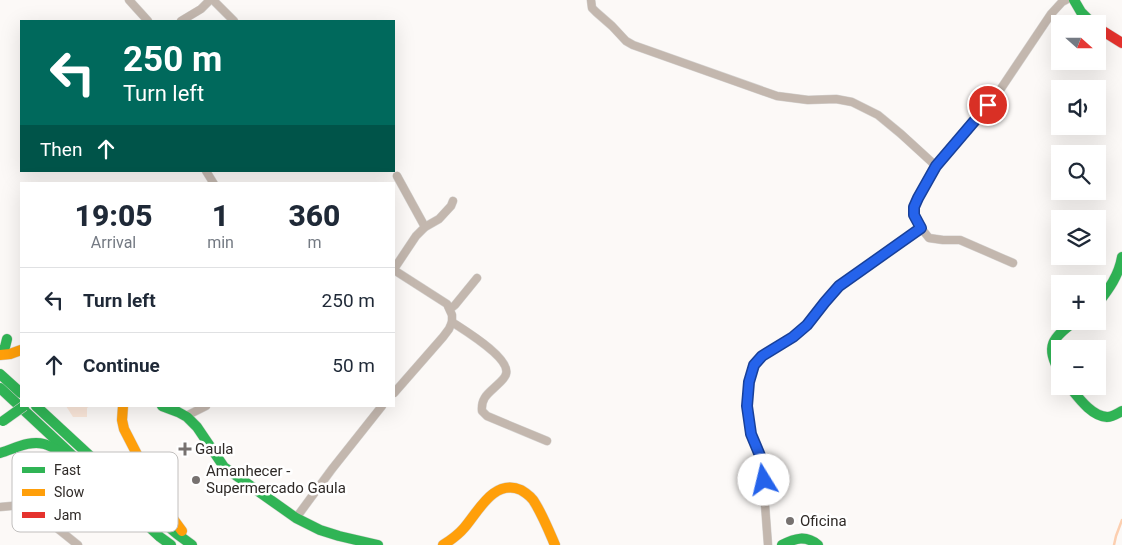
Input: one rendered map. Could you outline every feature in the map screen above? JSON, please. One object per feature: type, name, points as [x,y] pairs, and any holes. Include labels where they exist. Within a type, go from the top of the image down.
[{"type":"main road","points":[[1074,0],[1084,15]]},
{"type":"main road","points":[[1106,34],[1122,43]]},
{"type":"main road","points":[[1106,291],[1118,274],[1122,257]]},
{"type":"main road","points":[[1054,340],[1064,330]]},
{"type":"main road","points":[[3,336],[20,348]]},
{"type":"main road","points":[[3,336],[5,347],[0,354],[10,354],[20,349]]},
{"type":"main road","points":[[0,374],[20,392]]},
{"type":"main road","points":[[0,388],[20,407]]},
{"type":"main road","points":[[1078,395],[1096,414],[1107,418],[1115,416],[1122,411]]},
{"type":"main road","points":[[20,407],[68,452]]},
{"type":"main road","points":[[2,422],[23,407]]},
{"type":"main road","points":[[37,407],[86,452]]},
{"type":"main road","points":[[164,407],[186,416],[198,429],[224,467],[296,518],[320,530],[378,545]]},
{"type":"main road","points":[[126,408],[122,420],[124,429],[136,452]]},
{"type":"main road","points":[[0,453],[32,443],[48,445],[60,452]]},
{"type":"main road","points":[[443,545],[455,537],[488,498],[495,492],[509,488],[520,490],[531,497],[555,545]]},
{"type":"main road","points":[[178,526],[193,545]]},
{"type":"main road","points":[[155,532],[171,545]]},
{"type":"main road","points":[[175,532],[193,545]]},
{"type":"main road","points":[[782,545],[792,540],[804,538],[818,545]]},
{"type":"street","points":[[129,0],[147,20]]},
{"type":"street","points":[[183,20],[212,0],[233,20]]},
{"type":"street","points":[[591,0],[592,8],[626,41],[633,45],[777,96],[808,100],[836,99],[852,102],[878,115],[902,134],[936,166]]},
{"type":"street","points":[[1013,263],[960,240],[930,238],[921,228],[914,215],[914,207],[936,166],[1000,90],[1052,14],[1066,0]]},
{"type":"street","points":[[397,176],[425,227]]},
{"type":"street","points":[[395,268],[416,236],[425,227],[439,219],[453,201]]},
{"type":"street","points":[[768,545],[764,469],[751,434],[747,406],[749,382],[754,365],[762,356],[793,337],[807,325],[839,286],[921,228]]},
{"type":"street","points":[[395,271],[442,300],[447,304],[452,315],[449,329],[395,392]]},
{"type":"street","points":[[450,309],[478,278]]},
{"type":"street","points":[[452,322],[482,342],[506,366],[507,372],[504,378],[484,397],[482,411],[487,416],[547,441]]},
{"type":"street","points":[[186,416],[204,407]]},
{"type":"street","points":[[296,518],[381,407]]},
{"type":"street","points":[[62,532],[78,545]]},
{"type":"shaded area","points":[[67,407],[88,407],[87,417],[73,417]]},
{"type":"waterway","points":[[1114,545],[1122,520]]},
{"type":"traffic: fast","points":[[1074,0],[1084,15]]},
{"type":"traffic: fast","points":[[1106,292],[1116,276],[1122,257]]},
{"type":"traffic: fast","points":[[1055,340],[1064,330]]},
{"type":"traffic: fast","points":[[0,353],[5,347],[7,339]]},
{"type":"traffic: fast","points":[[0,374],[20,392]]},
{"type":"traffic: fast","points":[[0,388],[20,407]]},
{"type":"traffic: fast","points":[[1077,395],[1090,410],[1101,416],[1109,417],[1122,411]]},
{"type":"traffic: fast","points":[[20,407],[69,452]]},
{"type":"traffic: fast","points":[[3,421],[23,407]]},
{"type":"traffic: fast","points":[[37,407],[86,452]]},
{"type":"traffic: fast","points":[[165,407],[187,417],[197,427],[224,467],[296,518],[320,530],[378,545]]},
{"type":"traffic: fast","points":[[0,453],[33,443],[44,444],[61,452]]},
{"type":"traffic: fast","points":[[155,532],[171,545]]},
{"type":"traffic: fast","points":[[175,532],[192,545]]},
{"type":"traffic: fast","points":[[782,545],[800,539],[809,540],[818,545]]},
{"type":"traffic: slow","points":[[0,355],[20,350]]},
{"type":"traffic: slow","points":[[123,407],[122,420],[124,429],[136,452]]},
{"type":"traffic: slow","points":[[443,545],[462,531],[488,498],[503,489],[511,488],[521,490],[532,499],[555,545]]},
{"type":"traffic: slow","points":[[178,526],[182,531]]},
{"type":"traffic: jam","points":[[1106,33],[1122,43]]},
{"type":"place","name":"Gaula","points":[[185,449]]},
{"type":"place","name":"Amanhecer - Supermercado Gaula","points":[[196,480]]},
{"type":"place","name":"Oficina","points":[[790,521]]},
{"type":"route","points":[[764,480],[764,469],[751,434],[747,406],[749,382],[754,365],[762,356],[793,337],[807,325],[839,286],[921,228],[914,215],[914,207],[918,198],[936,166],[988,105]]}]
